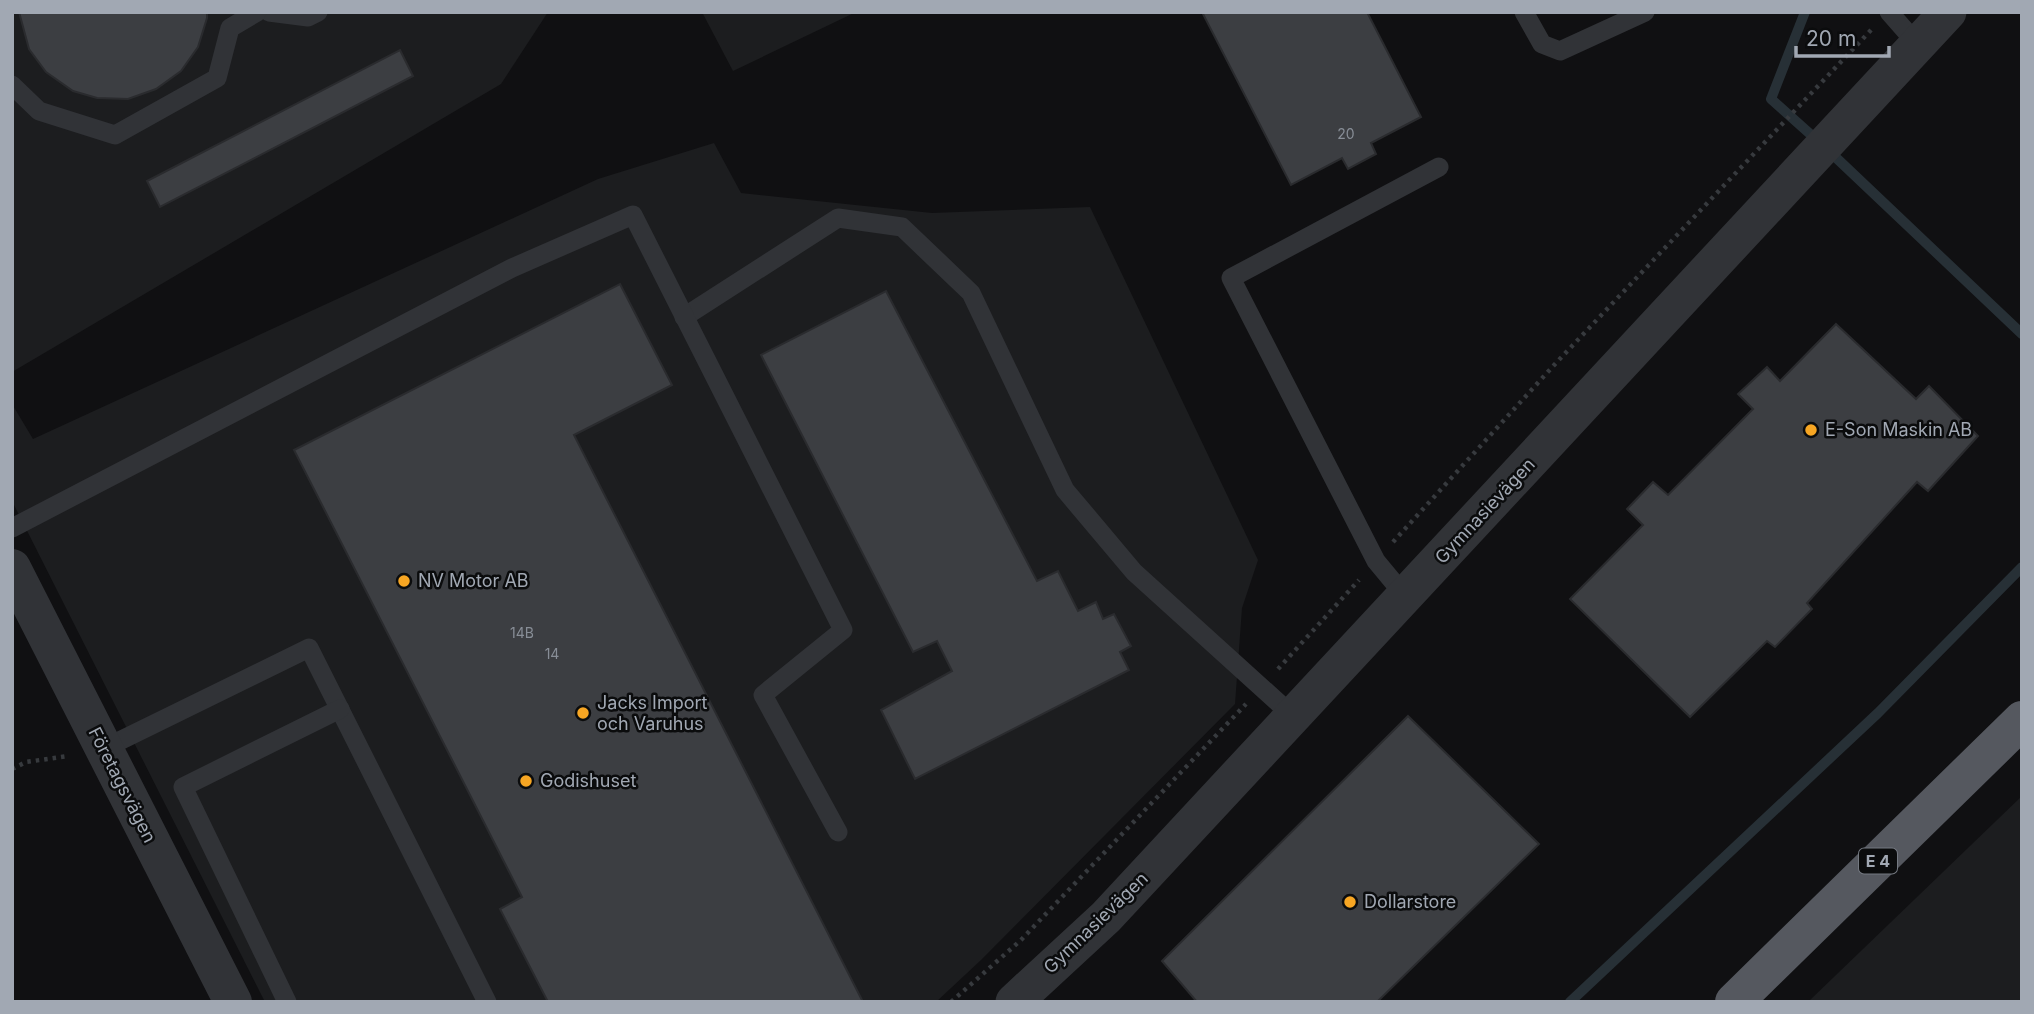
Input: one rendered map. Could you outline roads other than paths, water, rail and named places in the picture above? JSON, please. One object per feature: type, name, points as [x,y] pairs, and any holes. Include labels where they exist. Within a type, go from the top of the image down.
[{"type":"highway","name":"E 4","points":[[1734,1002],[2022,720]]},
{"type":"street","name":"Gymnasievägen","points":[[1014,1002],[1106,918],[1948,12]]},
{"type":"street","name":"Företagsvägen","points":[[12,568],[233,1002]]},
{"type":"lane","points":[[12,85],[39,111],[115,135],[217,78],[230,28],[257,12]]},
{"type":"lane","points":[[269,12],[308,18],[318,12]]},
{"type":"lane","points":[[1524,12],[1542,44],[1560,51],[1645,12]]},
{"type":"lane","points":[[1884,17],[1918,45]]},
{"type":"lane","points":[[1405,596],[1376,561],[1231,278],[1439,167]]},
{"type":"lane","points":[[12,528],[512,268],[633,215],[843,630],[763,695],[838,832]]},
{"type":"lane","points":[[684,317],[838,218],[902,227],[971,293],[1065,490],[1134,572],[1293,716]]},
{"type":"lane","points":[[103,749],[309,648],[487,1002]]},
{"type":"lane","points":[[287,1002],[183,787],[340,709]]},
{"type":"waterway","points":[[1805,12],[1771,99],[1818,141]]},
{"type":"waterway","points":[[1829,151],[2022,334]]},
{"type":"waterway","points":[[1570,1002],[1878,713],[2022,567]]},
{"type":"place","name":"E-Son Maskin AB","points":[[1811,430]]},
{"type":"place","name":"NV Motor AB","points":[[404,581]]},
{"type":"place","name":"Jacks Import och Varuhus","points":[[583,713]]},
{"type":"place","name":"Godishuset","points":[[526,781]]},
{"type":"place","name":"Dollarstore","points":[[1350,902]]}]
